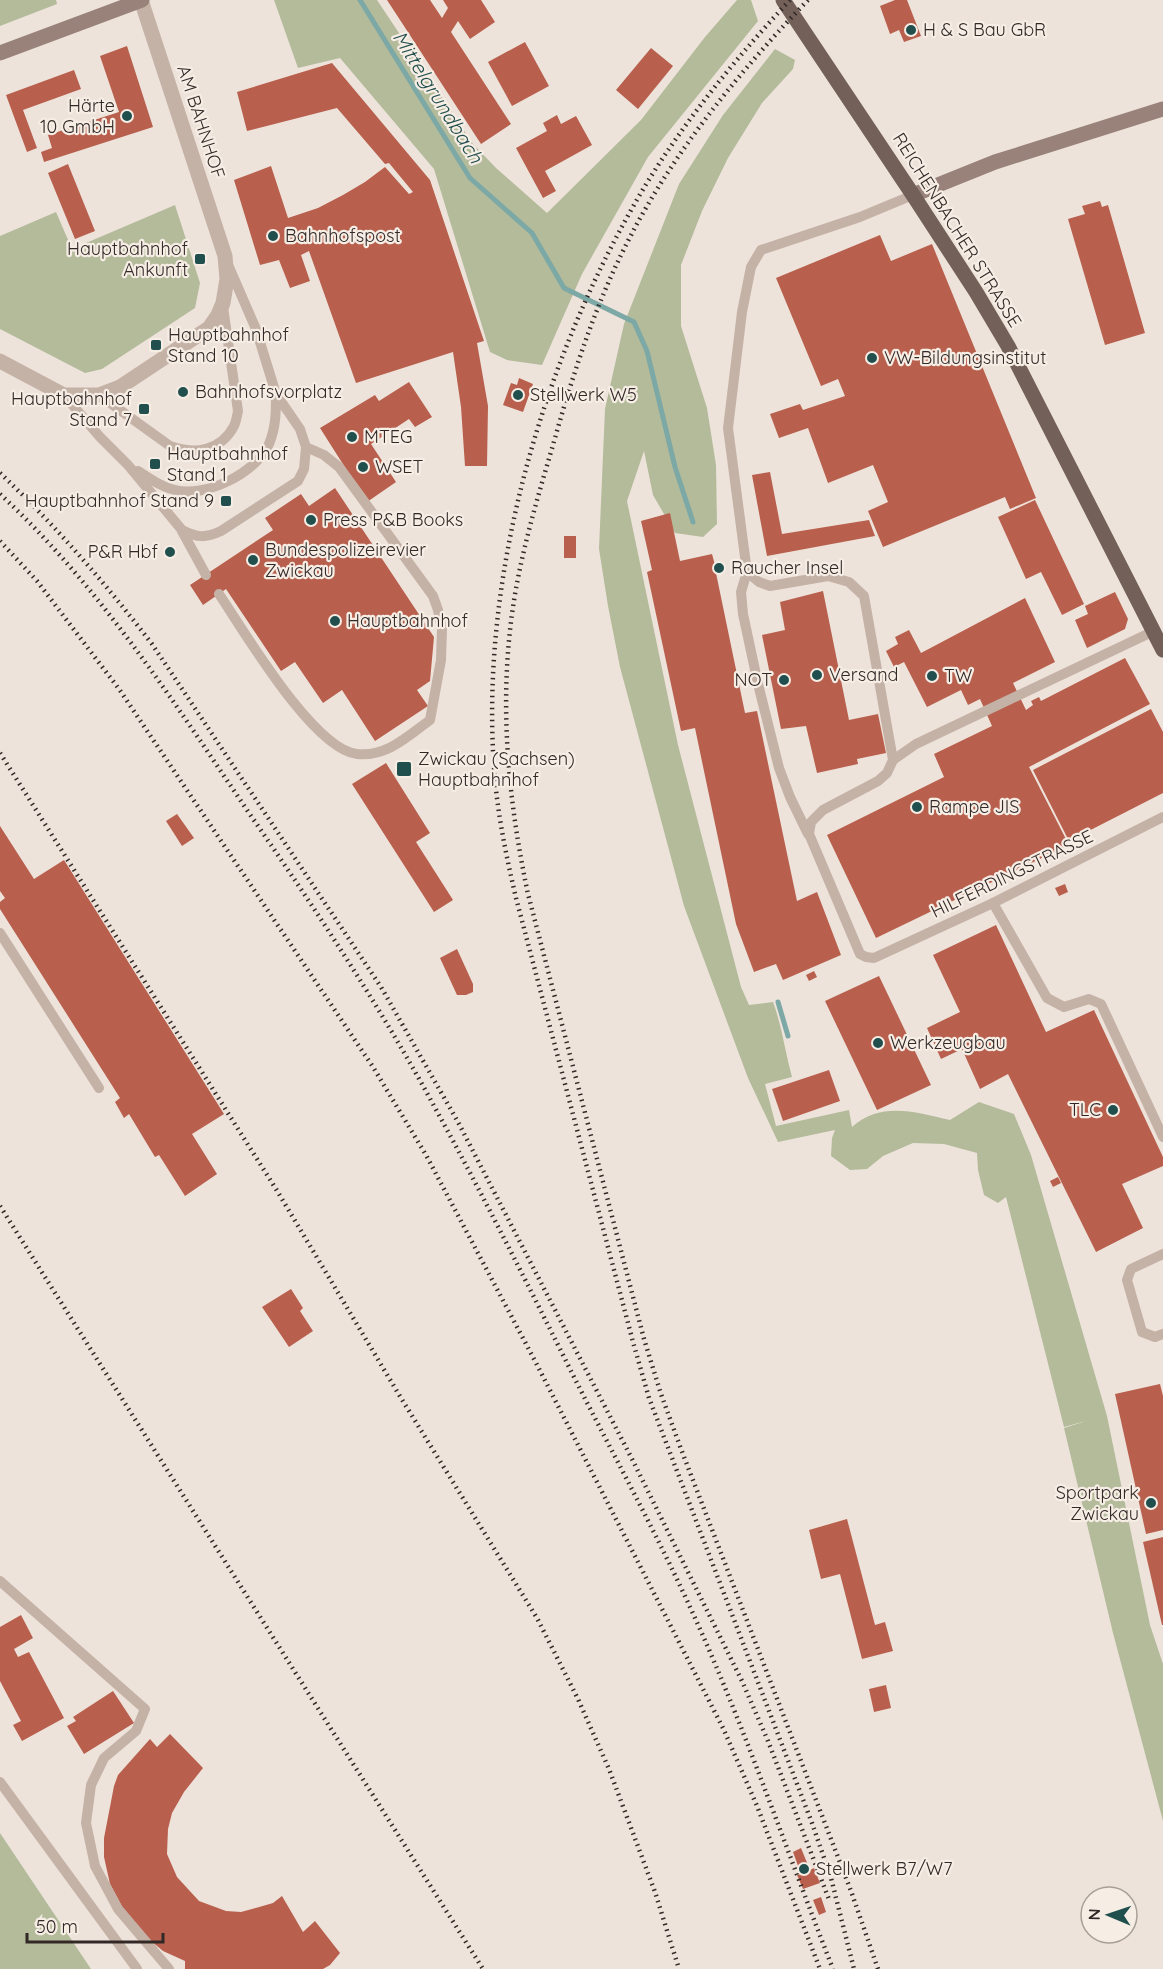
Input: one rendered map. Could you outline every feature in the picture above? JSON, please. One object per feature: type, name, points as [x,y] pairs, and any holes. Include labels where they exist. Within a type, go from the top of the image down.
[{"type":"main road","name":"REICHENBACHER STRASSE","points":[[783,0],[913,195],[1008,346],[1163,650]]},
{"type":"main road","name":"AM BAHNHOF","points":[[0,53],[137,1]]},
{"type":"main road","points":[[913,195],[995,162],[1163,109]]},
{"type":"street","name":"AM BAHNHOF","points":[[64,395],[99,395],[120,387],[209,328],[223,303],[227,279],[225,256],[137,1]]},
{"type":"street","points":[[0,360],[64,395]]},
{"type":"lane","points":[[809,834],[778,768],[743,614],[741,592],[747,572],[728,428],[742,312],[751,267],[761,250],[860,217],[913,195]]},
{"type":"lane","name":"AM BAHNHOF","points":[[225,256],[256,329],[276,394],[300,429],[306,447]]},
{"type":"lane","points":[[99,395],[170,446],[183,451],[208,448],[221,441],[235,426],[238,411],[223,303]]},
{"type":"lane","points":[[129,465],[157,483],[176,491],[201,491],[227,483],[242,473],[262,454],[268,444],[276,424],[276,394]]},
{"type":"lane","points":[[64,395],[100,437],[129,465],[182,530],[206,575]]},
{"type":"lane","points":[[182,530],[194,537],[208,537],[222,531],[298,481],[304,469],[306,447],[324,455],[339,467],[433,596],[442,629],[441,660],[430,720],[397,745],[379,752],[357,754],[339,748],[313,726],[285,690],[219,594]]},
{"type":"lane","points":[[747,572],[759,582],[770,586],[828,576],[849,582],[864,596],[893,760]]},
{"type":"lane","points":[[809,834],[811,822],[823,810],[878,781],[887,773],[893,760],[916,744],[1154,632]]},
{"type":"lane","name":"HILFERDINGSTRASSE","points":[[809,834],[860,954],[874,958],[993,903],[1163,817]]},
{"type":"lane","points":[[993,903],[1047,998],[1064,1007],[1089,999],[1101,1004],[1163,1137]]},
{"type":"lane","points":[[0,933],[99,1088]]},
{"type":"lane","points":[[1163,1254],[1131,1269],[1127,1280],[1142,1332],[1155,1336],[1163,1334]]},
{"type":"lane","points":[[0,1581],[145,1709],[136,1731],[104,1758],[91,1785],[86,1823],[95,1866],[118,1909],[168,1969]]},
{"type":"lane","points":[[0,1782],[137,1969]]},
{"type":"green space","points":[[0,0],[56,0],[57,4],[0,26]]},
{"type":"green space","points":[[274,0],[377,0],[473,144],[496,168],[547,213],[641,120],[705,37],[737,0],[751,0],[758,21],[648,157],[582,274],[542,365],[507,360],[490,352],[434,169],[340,58],[298,68]]},
{"type":"green space","points":[[775,49],[795,60],[793,69],[762,103],[728,158],[702,211],[681,265],[681,326],[707,408],[716,465],[717,524],[703,537],[675,533],[653,495],[644,451],[627,501],[678,745],[741,987],[749,1005],[773,1002],[779,1020],[792,1077],[765,1084],[776,1126],[849,1110],[852,1127],[863,1119],[887,1111],[911,1112],[950,1120],[979,1102],[1014,1114],[1031,1155],[1107,1416],[1150,1625],[1163,1664],[1163,1821],[1113,1633],[1064,1428],[1086,1421],[1064,1427],[1006,1197],[998,1203],[984,1195],[978,1170],[977,1153],[944,1144],[913,1143],[883,1156],[867,1169],[850,1170],[831,1156],[835,1130],[778,1142],[748,1078],[684,906],[620,667],[599,549],[605,409],[624,324],[679,184],[723,115]]},
{"type":"green space","points":[[175,205],[200,283],[195,308],[102,369],[85,373],[0,329],[0,236],[56,212],[72,249]]},
{"type":"green space","points":[[0,1833],[91,1969],[0,1969]]},
{"type":"building","points":[[387,0],[430,0],[442,18],[448,8],[443,0],[481,0],[495,22],[470,39],[458,21],[451,32],[511,124],[481,144]]},
{"type":"building","points":[[895,0],[907,0],[921,36],[904,42],[899,30],[890,34],[880,6]]},
{"type":"building","points":[[525,42],[549,86],[512,106],[488,62]]},
{"type":"building","points":[[127,46],[153,127],[44,162],[41,152],[52,148],[48,135],[119,112],[100,56]]},
{"type":"building","points":[[651,48],[673,66],[638,109],[616,90]]},
{"type":"building","points":[[332,63],[430,180],[484,341],[477,343],[488,406],[487,466],[465,466],[461,407],[453,352],[356,383],[309,251],[301,255],[310,281],[290,288],[279,260],[260,265],[234,180],[271,166],[288,218],[318,208],[343,195],[385,167],[409,194],[413,192],[389,163],[385,164],[337,108],[247,131],[237,92]]},
{"type":"building","points":[[74,70],[81,89],[23,110],[37,148],[27,152],[6,95]]},
{"type":"building","points":[[557,115],[561,124],[576,116],[592,145],[545,171],[556,191],[543,198],[516,148],[547,131],[543,123]]},
{"type":"building","points":[[68,164],[95,231],[75,239],[48,173]]},
{"type":"building","points":[[1100,201],[1102,207],[1108,205],[1145,333],[1105,345],[1068,219],[1085,214],[1082,206]]},
{"type":"building","points":[[880,235],[891,261],[932,244],[1036,498],[1010,509],[1005,497],[883,547],[868,511],[888,502],[873,465],[828,483],[808,428],[779,438],[770,414],[800,404],[803,410],[845,396],[838,379],[821,386],[776,278]]},
{"type":"building","name":"Stellwerk W5","points":[[519,378],[533,384],[523,412],[503,405],[511,383],[517,385]]},
{"type":"building","points":[[409,382],[432,417],[415,427],[409,419],[371,444],[396,482],[367,502],[320,428],[375,395],[379,401]]},
{"type":"building","points":[[770,472],[782,534],[869,520],[875,536],[767,556],[752,475]]},
{"type":"building","name":"Hauptbahnhof","points":[[335,488],[434,637],[430,681],[417,690],[428,706],[375,741],[342,690],[323,703],[295,662],[281,671],[226,589],[203,605],[190,585],[273,530],[265,518],[301,494],[309,506]]},
{"type":"building","points":[[1035,500],[1084,604],[1062,615],[1041,572],[1026,579],[998,517]]},
{"type":"building","points":[[670,513],[680,561],[712,554],[715,565],[722,563],[723,572],[716,573],[745,713],[757,711],[797,901],[817,892],[841,955],[783,980],[776,964],[754,972],[736,924],[695,728],[681,731],[647,572],[652,570],[641,521]]},
{"type":"building","points":[[564,536],[576,536],[576,558],[564,558]]},
{"type":"building","name":"Versand","points":[[823,591],[849,720],[878,714],[886,753],[857,759],[858,764],[817,773],[806,726],[781,729],[762,635],[785,630],[780,602]]},
{"type":"building","points":[[1115,592],[1128,619],[1125,629],[1087,648],[1075,620],[1088,614],[1085,606]]},
{"type":"building","points":[[1025,598],[1055,662],[1013,683],[1026,710],[1033,705],[1031,701],[1039,697],[1041,701],[1125,658],[1150,704],[1029,767],[1069,845],[876,938],[827,835],[944,777],[934,754],[992,726],[980,699],[968,705],[961,690],[927,707],[904,662],[894,667],[886,651],[898,644],[895,637],[909,630],[921,653]]},
{"type":"building","points":[[1151,709],[1163,732],[1163,793],[1069,841],[1033,770]]},
{"type":"building","points":[[386,763],[430,833],[416,842],[453,900],[434,912],[352,784]]},
{"type":"building","points":[[177,814],[194,838],[182,846],[166,821]]},
{"type":"building","points":[[0,826],[34,879],[64,860],[224,1114],[192,1134],[217,1174],[185,1196],[159,1155],[155,1157],[129,1114],[124,1118],[115,1102],[120,1098],[0,909],[0,902],[5,898],[0,891]]},
{"type":"building","points":[[1065,884],[1068,892],[1059,896],[1055,888]]},
{"type":"building","points":[[996,925],[1046,1032],[1094,1010],[1163,1157],[1163,1166],[1122,1184],[1143,1228],[1096,1252],[1008,1074],[980,1089],[962,1049],[941,1059],[927,1028],[960,1012],[933,955]]},
{"type":"building","points":[[457,949],[473,984],[473,992],[466,995],[457,995],[440,958]]},
{"type":"building","points":[[814,971],[817,977],[809,981],[806,975]]},
{"type":"building","name":"Werkzeugbau","points":[[879,976],[931,1085],[877,1110],[825,1001]]},
{"type":"building","points":[[829,1070],[840,1101],[783,1121],[772,1089]]},
{"type":"building","points":[[1058,1177],[1061,1183],[1053,1187],[1050,1181]]},
{"type":"building","points":[[291,1289],[303,1308],[300,1311],[313,1331],[289,1347],[262,1307]]},
{"type":"building","points":[[1160,1384],[1163,1396],[1163,1530],[1146,1534],[1115,1394]]},
{"type":"building","points":[[847,1519],[875,1625],[885,1622],[893,1651],[862,1659],[840,1574],[821,1579],[809,1530]]},
{"type":"building","points":[[1163,1537],[1163,1625],[1162,1625],[1143,1542]]},
{"type":"building","points":[[21,1615],[33,1638],[14,1649],[18,1657],[29,1652],[64,1718],[22,1741],[13,1725],[21,1721],[0,1681],[0,1627]]},
{"type":"building","points":[[886,1685],[891,1708],[874,1712],[869,1689]]},
{"type":"building","points":[[113,1691],[134,1723],[84,1754],[67,1726],[76,1721],[73,1717]]},
{"type":"building","points":[[170,1734],[203,1768],[184,1792],[172,1813],[168,1829],[167,1854],[177,1877],[199,1901],[226,1911],[241,1912],[273,1903],[282,1896],[303,1932],[315,1921],[340,1953],[330,1965],[323,1969],[185,1969],[185,1961],[163,1951],[145,1936],[126,1914],[110,1884],[104,1857],[104,1838],[114,1786],[118,1775],[150,1739],[157,1747]]},
{"type":"building","name":"Stellwerk B7/W7","points":[[801,1848],[810,1870],[814,1868],[820,1883],[803,1889],[797,1875],[801,1874],[793,1852]]},
{"type":"building","points":[[821,1897],[826,1912],[819,1915],[813,1900]]},
{"type":"waterway","name":"Mittelgrundbach","points":[[360,0],[470,178],[532,233],[564,288],[634,322],[647,351],[675,467],[693,522]]},
{"type":"waterway","name":"Mittelgrundbach","points":[[778,1002],[788,1036]]},
{"type":"railway","points":[[790,0],[713,89],[661,161],[609,251],[577,320],[550,392],[527,466],[509,542],[498,617],[492,693],[494,767],[502,833],[516,898],[649,1398],[812,1823],[831,1878],[854,1969]]},
{"type":"railway","points":[[808,0],[733,84],[687,143],[647,206],[606,289],[569,392],[518,578],[511,618],[508,657],[507,737],[514,816],[528,894],[644,1339],[681,1449],[851,1891],[878,1969]]},
{"type":"railway","points":[[0,473],[79,556],[152,644],[381,987],[458,1122],[632,1459],[742,1681],[768,1741],[830,1902]]},
{"type":"railway","points":[[0,494],[70,567],[102,605],[162,685],[336,942],[418,1077],[499,1228],[681,1588],[732,1705],[833,1969]]},
{"type":"railway","points":[[0,541],[37,581],[119,689],[373,1067],[426,1155],[534,1359],[723,1728],[757,1806],[820,1969]]},
{"type":"railway","points":[[0,753],[276,1189],[401,1398],[537,1618],[578,1699],[609,1769],[655,1892],[679,1969]]},
{"type":"railway","points":[[0,1206],[483,1969]]},
{"type":"place","name":"H & S Bau GbR","points":[[911,30]]},
{"type":"place","name":"Härte 10 GmbH","points":[[127,116]]},
{"type":"place","name":"Bahnhofspost","points":[[273,236]]},
{"type":"place","name":"Hauptbahnhof Ankunft","points":[[200,259]]},
{"type":"place","name":"Hauptbahnhof Stand 10","points":[[156,345]]},
{"type":"place","name":"VW-Bildungsinstitut","points":[[872,358]]},
{"type":"place","name":"Bahnhofsvorplatz","points":[[183,392]]},
{"type":"place","name":"Stellwerk W5","points":[[518,395]]},
{"type":"place","name":"Hauptbahnhof Stand 7","points":[[144,409]]},
{"type":"place","name":"MTEG","points":[[352,437]]},
{"type":"place","name":"Hauptbahnhof Stand 1","points":[[155,464]]},
{"type":"place","name":"WSET","points":[[363,467]]},
{"type":"place","name":"Hauptbahnhof Stand 9","points":[[226,501]]},
{"type":"place","name":"Press P&B Books","points":[[311,520]]},
{"type":"place","name":"P&R Hbf","points":[[170,552]]},
{"type":"place","name":"Bundespolizeirevier Zwickau","points":[[253,560]]},
{"type":"place","name":"Raucher Insel","points":[[719,568]]},
{"type":"place","name":"Hauptbahnhof","points":[[335,621]]},
{"type":"place","name":"Versand","points":[[817,675]]},
{"type":"place","name":"TW","points":[[932,676]]},
{"type":"place","name":"NOT","points":[[784,680]]},
{"type":"place","name":"Zwickau (Sachsen) Hauptbahnhof","points":[[404,769]]},
{"type":"place","name":"Rampe JIS","points":[[917,807]]},
{"type":"place","name":"Werkzeugbau","points":[[878,1043]]},
{"type":"place","name":"TLC","points":[[1113,1110]]},
{"type":"place","name":"Sportpark Zwickau","points":[[1151,1503]]},
{"type":"place","name":"Stellwerk B7/W7","points":[[804,1869]]}]
